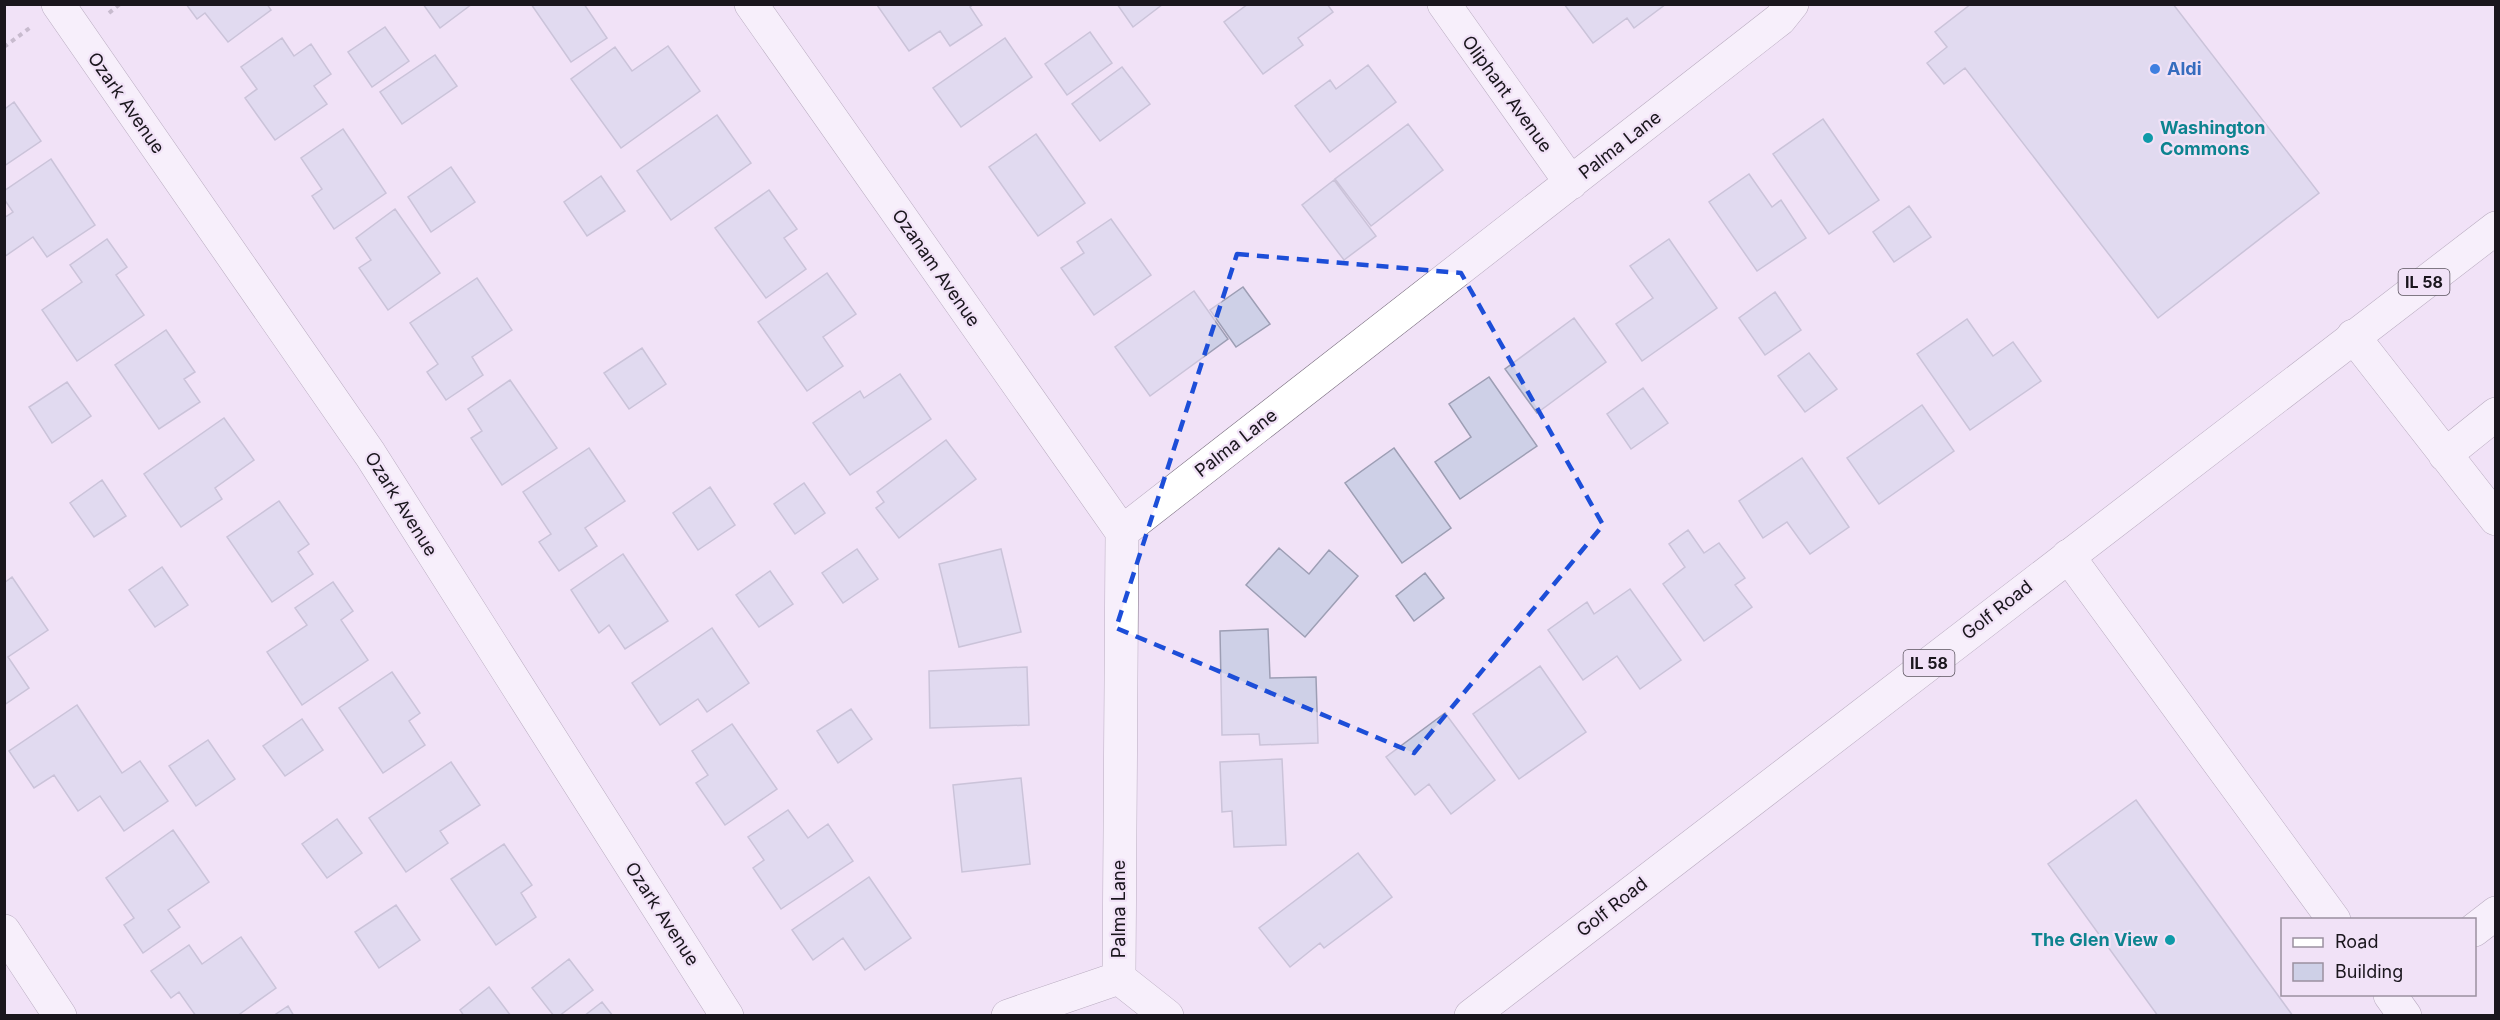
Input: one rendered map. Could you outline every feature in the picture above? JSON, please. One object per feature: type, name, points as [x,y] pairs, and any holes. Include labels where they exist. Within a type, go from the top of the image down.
[{"type":"street","name":"Ozanam Avenue","points":[[751,4],[1122,532]]},
{"type":"street","name":"Oliphant Avenue","points":[[1444,4],[1571,183]]},
{"type":"street","name":"Palma Lane","points":[[1008,1016],[1119,978],[1122,532],[1780,20],[1792,4]]},
{"type":"street","name":"Ozark Avenue","points":[[46,14],[370,454],[727,1016]]},
{"type":"street","name":"Golf Road","points":[[1471,1016],[2496,228]]},
{"type":"street","points":[[2353,336],[2496,519]]},
{"type":"street","points":[[2445,455],[2496,414]]},
{"type":"street","points":[[2068,556],[2333,918]]},
{"type":"street","points":[[2476,929],[2496,914]]},
{"type":"street","points":[[4,931],[60,1016]]},
{"type":"street","points":[[1119,978],[1167,1016]]},
{"type":"path","points":[[107,14],[120,4]]},
{"type":"path","points":[[4,47],[46,14]]},
{"type":"highlighted area","points":[[1237,254],[1461,273],[1603,525],[1414,753],[1116,628]]},
{"type":"building","points":[[186,4],[267,4],[271,10],[228,42],[205,13],[197,19]]},
{"type":"building","points":[[423,4],[472,4],[440,28]]},
{"type":"building","points":[[531,4],[584,4],[607,38],[571,62]]},
{"type":"building","points":[[974,4],[970,7],[982,25],[950,46],[940,31],[909,51],[877,5]]},
{"type":"building","points":[[1117,4],[1163,4],[1133,27]]},
{"type":"building","points":[[1248,4],[1327,4],[1333,12],[1298,38],[1303,45],[1263,74],[1224,22]]},
{"type":"building","points":[[1564,4],[1666,4],[1634,28],[1627,18],[1593,43]]},
{"type":"building","name":"Washington Commons","points":[[1971,4],[2173,4],[2319,193],[2158,318],[1965,68],[1944,84],[1927,63],[1947,47],[1935,32]]},
{"type":"building","points":[[385,27],[409,61],[372,87],[348,52]]},
{"type":"building","points":[[1090,32],[1112,63],[1067,95],[1045,64]]},
{"type":"building","points":[[282,38],[294,56],[311,44],[331,74],[314,86],[327,104],[275,140],[245,98],[257,89],[241,67]]},
{"type":"building","points":[[1005,38],[1032,77],[961,127],[933,88]]},
{"type":"building","points":[[668,46],[700,91],[621,148],[571,79],[615,47],[632,71]]},
{"type":"building","points":[[435,55],[457,86],[402,124],[380,92]]},
{"type":"building","points":[[1368,65],[1396,102],[1330,152],[1295,106],[1330,80],[1336,89]]},
{"type":"building","points":[[1122,67],[1150,104],[1100,141],[1072,104]]},
{"type":"building","points":[[14,102],[41,141],[4,166],[4,106],[6,108]]},
{"type":"building","points":[[717,115],[751,163],[671,220],[637,171]]},
{"type":"building","points":[[1823,119],[1879,200],[1829,234],[1773,154]]},
{"type":"building","points":[[1408,124],[1443,170],[1371,226],[1335,179]]},
{"type":"building","points":[[343,129],[386,193],[334,229],[312,196],[322,189],[301,158]]},
{"type":"building","points":[[1036,134],[1085,203],[1038,236],[989,167]]},
{"type":"building","points":[[51,159],[95,225],[47,257],[33,237],[4,257],[4,218],[13,212],[4,199],[4,191]]},
{"type":"building","points":[[451,167],[475,202],[431,232],[408,197]]},
{"type":"building","points":[[1749,174],[1772,207],[1781,200],[1806,238],[1757,271],[1709,202]]},
{"type":"building","points":[[601,176],[625,211],[587,236],[564,202]]},
{"type":"building","points":[[1334,180],[1376,236],[1344,260],[1302,205]]},
{"type":"building","points":[[769,190],[797,229],[784,238],[806,269],[766,298],[715,228]]},
{"type":"building","points":[[1909,206],[1931,237],[1894,262],[1873,232]]},
{"type":"building","points":[[395,209],[440,273],[388,310],[359,268],[371,260],[356,238]]},
{"type":"building","points":[[1111,219],[1151,275],[1094,315],[1061,268],[1084,253],[1077,242]]},
{"type":"building","points":[[107,239],[127,267],[116,275],[144,315],[77,361],[42,310],[82,282],[70,265]]},
{"type":"building","points":[[1669,239],[1717,308],[1642,361],[1616,324],[1653,298],[1630,266]]},
{"type":"building","points":[[827,273],[856,314],[823,337],[843,366],[807,391],[758,322]]},
{"type":"building","points":[[477,278],[512,330],[472,357],[483,375],[446,400],[427,372],[438,364],[410,323]]},
{"type":"building","points":[[1243,287],[1270,324],[1236,347],[1210,310]]},
{"type":"building","points":[[1194,291],[1228,339],[1150,396],[1115,347]]},
{"type":"building","points":[[1775,292],[1801,330],[1765,355],[1739,318]]},
{"type":"building","points":[[1574,318],[1606,362],[1537,413],[1505,369]]},
{"type":"building","points":[[1967,319],[1993,356],[2013,342],[2041,381],[1970,430],[1917,354]]},
{"type":"building","points":[[166,330],[195,372],[184,379],[200,402],[159,429],[115,365]]},
{"type":"building","points":[[642,348],[666,384],[629,409],[604,373]]},
{"type":"building","points":[[1809,353],[1837,389],[1805,412],[1778,376]]},
{"type":"building","points":[[900,374],[931,419],[850,475],[813,423],[860,391],[864,398]]},
{"type":"building","points":[[1489,377],[1537,446],[1460,499],[1435,462],[1471,437],[1449,404]]},
{"type":"building","points":[[510,380],[557,448],[502,485],[471,438],[482,431],[468,409]]},
{"type":"building","points":[[67,382],[91,416],[52,443],[29,407]]},
{"type":"building","points":[[1643,388],[1668,423],[1631,449],[1607,414]]},
{"type":"building","points":[[1922,405],[1954,451],[1879,504],[1847,458]]},
{"type":"building","points":[[224,418],[254,460],[215,488],[222,499],[181,527],[144,474]]},
{"type":"building","points":[[946,440],[976,479],[899,538],[876,508],[884,502],[877,492]]},
{"type":"building","points":[[589,448],[625,501],[585,528],[597,546],[559,571],[539,542],[551,534],[523,492]]},
{"type":"building","points":[[1394,448],[1451,528],[1402,563],[1345,483]]},
{"type":"building","points":[[1802,458],[1849,527],[1810,554],[1787,522],[1763,538],[1739,501]]},
{"type":"building","points":[[102,480],[126,516],[94,537],[70,503]]},
{"type":"building","points":[[804,483],[825,513],[795,534],[774,504]]},
{"type":"building","points":[[710,487],[735,525],[698,550],[673,513]]},
{"type":"building","points":[[279,501],[309,544],[298,552],[313,574],[272,602],[227,537]]},
{"type":"building","points":[[1688,530],[1704,553],[1719,543],[1745,578],[1735,585],[1752,607],[1704,641],[1663,584],[1685,567],[1669,544]]},
{"type":"building","points":[[1279,548],[1309,574],[1329,550],[1358,576],[1305,637],[1246,585]]},
{"type":"building","points":[[857,549],[878,579],[843,603],[822,573]]},
{"type":"building","points":[[1001,549],[1021,632],[959,647],[939,564]]},
{"type":"building","points":[[623,554],[668,621],[625,649],[609,625],[599,633],[571,590]]},
{"type":"building","points":[[162,567],[188,605],[155,627],[129,590]]},
{"type":"building","points":[[770,571],[793,604],[759,627],[736,595]]},
{"type":"building","points":[[1425,573],[1444,598],[1414,621],[1396,596]]},
{"type":"building","points":[[12,577],[48,630],[8,657],[29,688],[4,705],[4,583]]},
{"type":"building","points":[[333,582],[353,611],[341,620],[368,660],[302,705],[267,652],[307,625],[295,608]]},
{"type":"building","points":[[1630,589],[1681,660],[1640,689],[1617,656],[1583,680],[1548,630],[1587,602],[1594,614]]},
{"type":"building","points":[[712,628],[749,683],[707,712],[698,699],[660,725],[632,683]]},
{"type":"building","points":[[1268,629],[1270,678],[1316,677],[1318,743],[1260,745],[1259,734],[1222,735],[1220,631]]},
{"type":"building","points":[[1540,666],[1586,732],[1519,779],[1473,714]]},
{"type":"building","points":[[1027,667],[1029,725],[930,728],[929,671]]},
{"type":"building","points":[[392,672],[420,713],[409,721],[425,745],[383,773],[339,708]]},
{"type":"building","points":[[77,705],[122,773],[140,761],[168,801],[124,831],[100,796],[78,811],[54,775],[34,788],[9,751]]},
{"type":"building","points":[[851,709],[872,739],[838,763],[817,731]]},
{"type":"building","points":[[1445,713],[1495,780],[1451,814],[1429,784],[1415,795],[1386,757]]},
{"type":"building","points":[[302,719],[323,750],[285,776],[263,746]]},
{"type":"building","points":[[732,724],[777,789],[725,825],[696,783],[708,775],[692,751]]},
{"type":"building","points":[[208,740],[235,779],[196,806],[169,766]]},
{"type":"building","points":[[1282,759],[1286,845],[1234,847],[1232,811],[1222,812],[1220,762]]},
{"type":"building","points":[[451,762],[480,805],[440,831],[448,843],[406,872],[369,818]]},
{"type":"building","points":[[1021,778],[1030,864],[962,872],[953,785]]},
{"type":"building","name":"The Glen View","points":[[2136,800],[2293,1016],[2158,1016],[2048,864]]},
{"type":"building","points":[[788,810],[808,838],[828,824],[853,861],[781,909],[753,868],[764,860],[748,837]]},
{"type":"building","points":[[337,819],[362,853],[327,878],[302,844]]},
{"type":"building","points":[[173,830],[209,882],[168,910],[180,927],[143,953],[124,925],[134,918],[106,878]]},
{"type":"building","points":[[504,844],[532,885],[521,893],[536,917],[496,945],[451,879]]},
{"type":"building","points":[[1358,853],[1392,897],[1324,948],[1320,943],[1290,967],[1259,928]]},
{"type":"building","points":[[869,877],[911,938],[865,970],[843,938],[813,960],[792,930]]},
{"type":"building","points":[[396,905],[420,940],[379,968],[355,932]]},
{"type":"building","points":[[241,937],[276,988],[237,1016],[196,1016],[179,992],[171,998],[151,971],[189,945],[202,964]]},
{"type":"building","points":[[569,959],[593,990],[559,1016],[554,1016],[532,988]]},
{"type":"building","points":[[489,987],[511,1016],[464,1016],[460,1010]]},
{"type":"building","points":[[602,1002],[613,1016],[584,1016]]},
{"type":"building","points":[[288,1006],[294,1016],[273,1016]]},
{"type":"place","name":"Aldi","points":[[2155,69]]},
{"type":"place","name":"Washington Commons","points":[[2148,138]]},
{"type":"place","name":"The Glen View","points":[[2170,940]]}]
